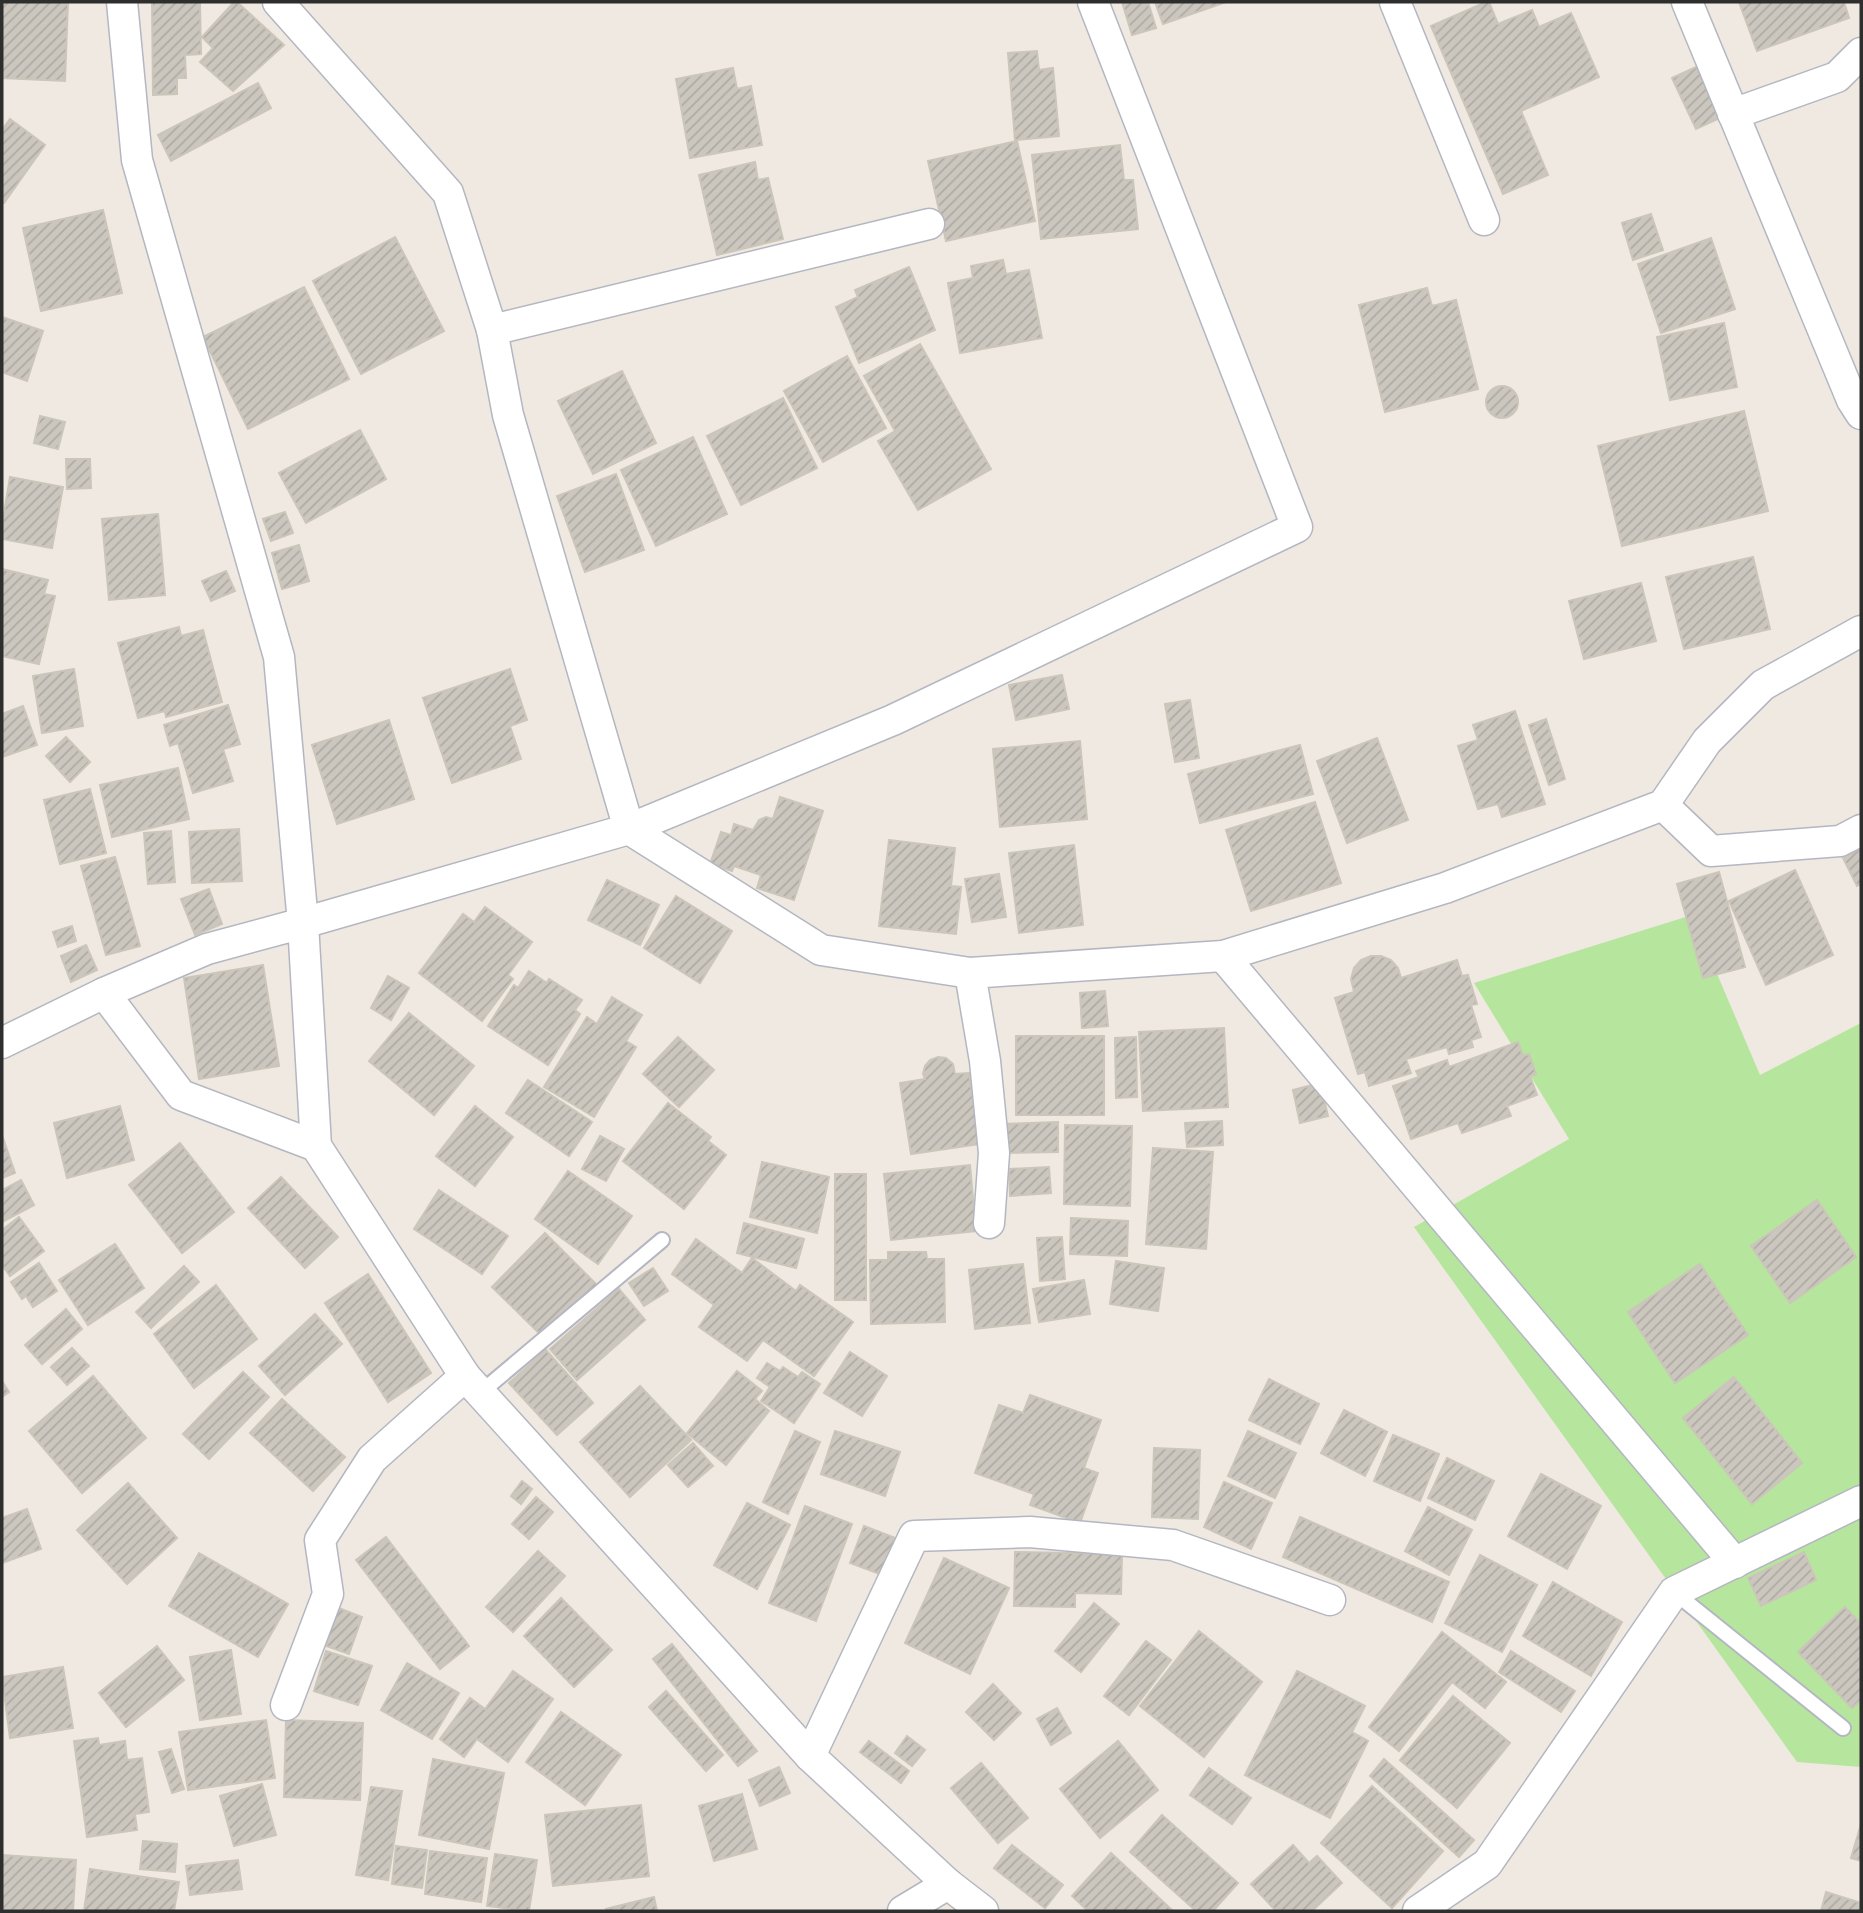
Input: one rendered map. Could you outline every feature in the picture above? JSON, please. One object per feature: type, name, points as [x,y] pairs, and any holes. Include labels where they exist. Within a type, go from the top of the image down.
[{"type":"street","points":[[122,2],[136,160],[279,657],[303,923],[316,1146],[473,1384],[810,1756],[948,1884],[984,1911]]},
{"type":"street","points":[[278,2],[449,193],[492,330],[508,415],[629,829],[821,950],[970,973],[1223,956],[1445,888],[1663,805],[1707,741],[1763,685],[1861,631]]},
{"type":"street","points":[[2,1043],[104,993],[207,949],[629,829],[893,720],[1297,527],[1093,2]]},
{"type":"street","points":[[1395,2],[1485,220]]},
{"type":"street","points":[[1687,2],[1852,400],[1861,414]]},
{"type":"street","points":[[1733,114],[1837,77],[1861,53]]},
{"type":"street","points":[[492,330],[929,224]]},
{"type":"street","points":[[1663,805],[1711,851],[1840,841],[1861,830]]},
{"type":"street","points":[[1223,956],[1735,1563]]},
{"type":"street","points":[[970,973],[985,1061],[994,1153],[989,1223]]},
{"type":"street","points":[[104,993],[181,1095],[316,1146]]},
{"type":"street","points":[[286,1705],[328,1594],[320,1540],[372,1459],[473,1384]]},
{"type":"street","points":[[1418,1911],[1487,1864],[1674,1592],[1861,1501]]},
{"type":"street","points":[[810,1756],[914,1536],[1030,1532],[1173,1545],[1330,1600]]},
{"type":"street","points":[[903,1911],[948,1884]]},
{"type":"lane","points":[[473,1384],[662,1240]]},
{"type":"lane","points":[[1674,1592],[1843,1728]]},
{"type":"green space","points":[[1692,915],[1760,1075],[1861,1023],[1861,1767],[1797,1762],[1414,1227],[1569,1139],[1474,983]]},
{"type":"building","points":[[2,2],[68,2],[65,81],[2,78]]},
{"type":"building","points":[[152,2],[200,2],[201,54],[185,55],[186,78],[177,78],[177,94],[153,95]]},
{"type":"building","points":[[234,2],[284,45],[233,91],[200,62],[213,48],[202,37]]},
{"type":"building","points":[[1122,2],[1148,2],[1156,28],[1132,35]]},
{"type":"building","points":[[1155,2],[1226,2],[1163,24]]},
{"type":"building","points":[[1489,2],[1498,24],[1532,10],[1539,27],[1571,13],[1599,77],[1521,111],[1548,175],[1503,194],[1431,26]]},
{"type":"building","points":[[1739,2],[1844,2],[1849,18],[1757,51]]},
{"type":"building","points":[[1037,51],[1039,70],[1053,68],[1059,136],[1015,140],[1008,53]]},
{"type":"building","points":[[1698,66],[1722,117],[1696,129],[1672,78]]},
{"type":"building","points":[[733,68],[737,89],[751,86],[762,145],[690,158],[676,79]]},
{"type":"building","points":[[258,83],[271,108],[171,161],[158,135]]},
{"type":"building","points":[[10,119],[45,145],[4,203],[2,130]]},
{"type":"building","points":[[1017,141],[1035,221],[946,241],[928,161]]},
{"type":"building","points":[[1120,145],[1124,180],[1133,180],[1138,229],[1041,239],[1032,155]]},
{"type":"building","points":[[755,162],[758,180],[768,178],[783,239],[717,255],[699,175]]},
{"type":"building","points":[[103,210],[122,293],[41,311],[23,228]]},
{"type":"building","points":[[1651,214],[1663,250],[1633,260],[1622,223]]},
{"type":"building","points":[[395,237],[444,331],[361,374],[313,281]]},
{"type":"building","points":[[1711,238],[1735,309],[1661,333],[1638,264]]},
{"type":"building","points":[[1003,260],[1006,274],[1029,270],[1042,338],[960,353],[948,283],[973,278],[971,266]]},
{"type":"building","points":[[909,267],[935,330],[859,363],[836,307],[858,297],[855,290]]},
{"type":"building","points":[[304,287],[349,379],[248,429],[203,337]]},
{"type":"building","points":[[1427,288],[1432,306],[1456,300],[1478,389],[1385,412],[1359,305]]},
{"type":"building","points":[[2,317],[43,331],[27,381],[2,372]]},
{"type":"building","points":[[1724,323],[1737,387],[1670,400],[1657,337]]},
{"type":"building","points":[[920,344],[991,469],[918,510],[878,441],[895,431],[864,376]]},
{"type":"building","points":[[847,356],[886,428],[823,462],[784,391]]},
{"type":"building","points":[[622,371],[656,443],[593,474],[558,401]]},
{"type":"building","points":[[1502,386],[1514,390],[1518,402],[1514,414],[1502,418],[1490,414],[1486,402],[1490,390]]},
{"type":"building","points":[[783,398],[817,468],[741,505],[707,436]]},
{"type":"building","points":[[1744,411],[1768,511],[1622,546],[1598,446]]},
{"type":"building","points":[[40,416],[65,422],[58,449],[34,443]]},
{"type":"building","points":[[360,430],[386,479],[306,523],[279,473]]},
{"type":"building","points":[[693,437],[727,514],[656,546],[621,470]]},
{"type":"building","points":[[66,459],[90,459],[91,488],[67,489]]},
{"type":"building","points":[[616,474],[644,550],[585,572],[557,496]]},
{"type":"building","points":[[10,477],[63,487],[52,548],[2,539]]},
{"type":"building","points":[[285,512],[293,533],[271,541],[263,519]]},
{"type":"building","points":[[158,514],[165,595],[109,600],[102,519]]},
{"type":"building","points":[[299,545],[309,581],[282,589],[272,553]]},
{"type":"building","points":[[1753,557],[1770,629],[1684,649],[1666,577]]},
{"type":"building","points":[[2,569],[48,580],[44,594],[55,596],[39,664],[2,656]]},
{"type":"building","points":[[226,571],[235,591],[211,601],[202,581]]},
{"type":"building","points":[[1641,583],[1656,641],[1584,659],[1569,601]]},
{"type":"building","points":[[179,627],[181,636],[203,630],[222,702],[166,717],[165,711],[138,718],[118,643]]},
{"type":"building","points":[[74,669],[83,726],[42,733],[33,676]]},
{"type":"building","points":[[510,669],[527,720],[510,726],[521,759],[452,783],[423,698]]},
{"type":"building","points":[[1062,675],[1069,709],[1016,720],[1009,685]]},
{"type":"building","points":[[1190,700],[1199,758],[1175,762],[1165,704]]},
{"type":"building","points":[[228,705],[240,744],[223,749],[233,781],[193,793],[178,743],[170,746],[164,725]]},
{"type":"building","points":[[23,706],[37,745],[2,757],[2,714]]},
{"type":"building","points":[[1515,711],[1545,804],[1502,817],[1498,804],[1478,809],[1458,746],[1478,740],[1473,725]]},
{"type":"building","points":[[1546,719],[1565,779],[1549,785],[1529,725]]},
{"type":"building","points":[[389,720],[414,799],[337,824],[312,745]]},
{"type":"building","points":[[66,737],[90,762],[70,782],[46,756]]},
{"type":"building","points":[[1377,738],[1408,820],[1347,843],[1317,761]]},
{"type":"building","points":[[1080,741],[1087,819],[1000,827],[993,749]]},
{"type":"building","points":[[1300,745],[1313,794],[1200,823],[1188,774]]},
{"type":"building","points":[[178,768],[189,819],[112,837],[100,785]]},
{"type":"building","points":[[90,789],[106,853],[60,864],[44,800]]},
{"type":"building","points":[[780,797],[823,811],[794,900],[757,888],[761,875],[734,866],[732,871],[710,864],[721,832],[731,835],[734,824],[753,830],[759,820],[766,817],[773,819]]},
{"type":"building","points":[[1315,802],[1341,883],[1251,911],[1226,830]]},
{"type":"building","points":[[239,829],[242,881],[192,883],[189,832]]},
{"type":"building","points":[[171,831],[175,882],[148,884],[144,833]]},
{"type":"building","points":[[889,840],[955,848],[951,886],[961,887],[956,934],[879,926]]},
{"type":"building","points":[[1074,845],[1083,925],[1019,933],[1009,853]]},
{"type":"building","points":[[1861,848],[1861,884],[1857,886],[1843,858]]},
{"type":"building","points":[[115,857],[140,946],[106,955],[81,866]]},
{"type":"building","points":[[1795,870],[1833,955],[1766,985],[1729,901]]},
{"type":"building","points":[[1719,872],[1745,967],[1703,978],[1677,884]]},
{"type":"building","points":[[999,874],[1006,917],[972,922],[965,879]]},
{"type":"building","points":[[607,880],[659,905],[640,945],[588,920]]},
{"type":"building","points":[[209,889],[222,924],[195,935],[181,899]]},
{"type":"building","points":[[676,896],[732,931],[700,983],[644,948]]},
{"type":"building","points":[[485,907],[532,942],[508,975],[513,979],[482,1021],[419,973],[463,914],[474,922]]},
{"type":"building","points":[[72,926],[76,941],[58,947],[53,932]]},
{"type":"building","points":[[86,945],[97,970],[71,982],[61,956]]},
{"type":"building","points":[[1371,956],[1391,960],[1398,968],[1401,978],[1457,960],[1462,976],[1468,975],[1477,1004],[1471,1005],[1481,1037],[1471,1040],[1473,1047],[1449,1054],[1447,1047],[1406,1059],[1411,1073],[1369,1086],[1365,1072],[1358,1074],[1335,998],[1354,992],[1351,979],[1354,968],[1361,960]]},
{"type":"building","points":[[263,965],[279,1066],[199,1079],[184,978]]},
{"type":"building","points":[[529,971],[547,983],[549,979],[582,1000],[575,1010],[580,1014],[548,1065],[488,1026],[514,985],[518,988]]},
{"type":"building","points":[[388,976],[409,988],[391,1020],[371,1008]]},
{"type":"building","points":[[1105,991],[1108,1026],[1082,1028],[1080,993]]},
{"type":"building","points":[[612,997],[642,1015],[626,1041],[636,1047],[594,1117],[544,1087],[587,1017],[597,1024]]},
{"type":"building","points":[[409,1013],[474,1066],[434,1115],[369,1061]]},
{"type":"building","points":[[1224,1028],[1228,1107],[1143,1111],[1139,1032]]},
{"type":"building","points":[[1016,1036],[1104,1036],[1104,1115],[1016,1115]]},
{"type":"building","points":[[678,1037],[714,1070],[679,1107],[643,1074]]},
{"type":"building","points":[[1136,1037],[1137,1097],[1116,1098],[1115,1038]]},
{"type":"building","points":[[1518,1042],[1523,1056],[1529,1054],[1536,1074],[1530,1076],[1537,1095],[1507,1106],[1511,1116],[1462,1133],[1458,1123],[1411,1139],[1393,1086],[1419,1077],[1416,1071],[1447,1060],[1449,1067]]},
{"type":"building","points":[[938,1057],[946,1058],[953,1064],[955,1074],[969,1073],[980,1144],[911,1154],[900,1083],[925,1079],[925,1066]]},
{"type":"building","points":[[528,1080],[592,1122],[569,1156],[506,1113]]},
{"type":"building","points":[[1320,1083],[1328,1116],[1300,1123],[1293,1090]]},
{"type":"building","points":[[668,1103],[711,1137],[708,1141],[726,1155],[684,1209],[623,1161]]},
{"type":"building","points":[[120,1106],[134,1160],[67,1178],[54,1123]]},
{"type":"building","points":[[475,1106],[513,1137],[475,1186],[436,1156]]},
{"type":"building","points":[[1222,1121],[1223,1145],[1187,1147],[1185,1123]]},
{"type":"building","points":[[1058,1122],[1058,1152],[1001,1153],[1001,1124]]},
{"type":"building","points":[[1065,1125],[1132,1126],[1130,1206],[1064,1204]]},
{"type":"building","points":[[2,1135],[15,1173],[2,1178]]},
{"type":"building","points":[[600,1136],[624,1149],[606,1181],[582,1169]]},
{"type":"building","points":[[180,1143],[234,1212],[182,1253],[129,1185]]},
{"type":"building","points":[[1153,1148],[1213,1152],[1206,1249],[1146,1244]]},
{"type":"building","points":[[762,1162],[829,1177],[817,1233],[750,1217]]},
{"type":"building","points":[[970,1165],[976,1231],[891,1240],[884,1174]]},
{"type":"building","points":[[1049,1167],[1051,1193],[1010,1196],[1009,1169]]},
{"type":"building","points":[[568,1171],[632,1216],[598,1264],[535,1219]]},
{"type":"building","points":[[835,1174],[866,1174],[866,1300],[835,1300]]},
{"type":"building","points":[[281,1177],[338,1237],[305,1268],[248,1208]]},
{"type":"building","points":[[21,1180],[34,1205],[2,1222],[2,1190]]},
{"type":"building","points":[[439,1190],[508,1236],[482,1274],[414,1229]]},
{"type":"building","points":[[1817,1200],[1856,1257],[1790,1303],[1751,1246]]},
{"type":"building","points":[[19,1217],[44,1251],[10,1276],[2,1265],[2,1230]]},
{"type":"building","points":[[1071,1218],[1128,1221],[1127,1256],[1070,1254]]},
{"type":"building","points":[[744,1223],[804,1239],[796,1268],[737,1253]]},
{"type":"building","points":[[545,1233],[597,1285],[544,1338],[492,1287]]},
{"type":"building","points":[[1062,1237],[1065,1279],[1040,1281],[1037,1238]]},
{"type":"building","points":[[696,1239],[742,1273],[752,1258],[796,1291],[800,1285],[853,1322],[814,1376],[763,1340],[747,1361],[699,1327],[714,1305],[672,1274]]},
{"type":"building","points":[[115,1244],[144,1288],[88,1325],[59,1280]]},
{"type":"building","points":[[888,1252],[926,1252],[927,1259],[944,1259],[945,1322],[871,1324],[870,1260],[888,1260]]},
{"type":"building","points":[[1116,1261],[1164,1268],[1158,1311],[1110,1304]]},
{"type":"building","points":[[39,1263],[57,1291],[33,1307],[26,1296],[22,1299],[11,1282]]},
{"type":"building","points":[[1023,1264],[1030,1323],[975,1329],[969,1270]]},
{"type":"building","points":[[1700,1264],[1748,1335],[1675,1383],[1628,1312]]},
{"type":"building","points":[[184,1266],[199,1282],[151,1328],[136,1312]]},
{"type":"building","points":[[653,1268],[668,1291],[644,1306],[629,1283]]},
{"type":"building","points":[[368,1274],[431,1373],[388,1402],[325,1303]]},
{"type":"building","points":[[1084,1280],[1090,1314],[1039,1322],[1033,1289]]},
{"type":"building","points":[[216,1285],[257,1339],[194,1388],[154,1334]]},
{"type":"building","points":[[619,1289],[645,1320],[577,1380],[550,1349]]},
{"type":"building","points":[[66,1309],[82,1329],[42,1364],[25,1345]]},
{"type":"building","points":[[315,1314],[342,1344],[285,1395],[259,1366]]},
{"type":"building","points":[[72,1348],[89,1366],[67,1385],[51,1367]]},
{"type":"building","points":[[546,1350],[593,1403],[557,1435],[509,1383]]},
{"type":"building","points":[[850,1352],[887,1376],[862,1416],[824,1393]]},
{"type":"building","points":[[767,1363],[780,1371],[783,1367],[798,1377],[802,1372],[820,1384],[794,1423],[761,1401],[770,1387],[757,1378]]},
{"type":"building","points":[[737,1371],[762,1391],[755,1399],[769,1411],[726,1465],[687,1433]]},
{"type":"building","points":[[243,1372],[269,1397],[209,1459],[183,1434]]},
{"type":"building","points":[[93,1376],[146,1438],[82,1493],[29,1431]]},
{"type":"building","points":[[1734,1377],[1802,1463],[1752,1504],[1683,1418]]},
{"type":"building","points":[[1269,1379],[1319,1404],[1300,1444],[1249,1420]]},
{"type":"building","points":[[2,1381],[9,1392],[2,1397]]},
{"type":"building","points":[[640,1386],[691,1440],[630,1497],[580,1442]]},
{"type":"building","points":[[1030,1395],[1101,1420],[1084,1468],[1098,1473],[1080,1523],[1030,1505],[1034,1494],[975,1473],[999,1405],[1023,1413]]},
{"type":"building","points":[[282,1399],[345,1457],[313,1491],[250,1433]]},
{"type":"building","points":[[1344,1410],[1387,1432],[1365,1476],[1321,1453]]},
{"type":"building","points":[[795,1431],[820,1442],[788,1514],[763,1502]]},
{"type":"building","points":[[835,1431],[900,1452],[885,1496],[821,1474]]},
{"type":"building","points":[[1248,1431],[1296,1453],[1275,1498],[1228,1476]]},
{"type":"building","points":[[1393,1435],[1439,1454],[1420,1501],[1374,1481]]},
{"type":"building","points":[[693,1443],[713,1466],[688,1487],[668,1465]]},
{"type":"building","points":[[1154,1448],[1200,1450],[1198,1519],[1152,1517]]},
{"type":"building","points":[[1447,1458],[1494,1481],[1475,1520],[1428,1498]]},
{"type":"building","points":[[1541,1474],[1601,1506],[1567,1569],[1508,1536]]},
{"type":"building","points":[[522,1481],[532,1489],[521,1504],[511,1496]]},
{"type":"building","points":[[1224,1482],[1272,1503],[1251,1549],[1204,1527]]},
{"type":"building","points":[[128,1483],[177,1538],[127,1584],[77,1530]]},
{"type":"building","points":[[536,1497],[553,1512],[529,1539],[512,1524]]},
{"type":"building","points":[[747,1503],[790,1525],[757,1589],[714,1565]]},
{"type":"building","points":[[805,1506],[852,1524],[816,1621],[769,1603]]},
{"type":"building","points":[[1428,1507],[1472,1530],[1449,1575],[1405,1551]]},
{"type":"building","points":[[27,1509],[41,1549],[2,1563],[2,1518]]},
{"type":"building","points":[[1300,1517],[1449,1582],[1432,1622],[1283,1557]]},
{"type":"building","points":[[864,1526],[898,1539],[885,1576],[850,1563]]},
{"type":"building","points":[[386,1537],[469,1646],[440,1669],[356,1560]]},
{"type":"building","points":[[538,1551],[565,1576],[513,1632],[486,1607]]},
{"type":"building","points":[[1015,1552],[1122,1554],[1121,1594],[1075,1593],[1075,1607],[1014,1606]]},
{"type":"building","points":[[1804,1552],[1816,1580],[1761,1606],[1748,1578]]},
{"type":"building","points":[[199,1553],[288,1604],[258,1657],[169,1606]]},
{"type":"building","points":[[1480,1555],[1537,1585],[1502,1652],[1445,1623]]},
{"type":"building","points":[[944,1558],[1009,1588],[970,1674],[905,1643]]},
{"type":"building","points":[[1553,1582],[1622,1622],[1591,1676],[1523,1636]]},
{"type":"building","points":[[561,1598],[612,1650],[574,1687],[524,1636]]},
{"type":"building","points":[[1094,1603],[1119,1624],[1081,1672],[1055,1651]]},
{"type":"building","points":[[336,1607],[362,1617],[349,1654],[323,1645]]},
{"type":"building","points":[[1845,1607],[1861,1624],[1861,1700],[1852,1708],[1798,1652]]},
{"type":"building","points":[[1199,1631],[1262,1682],[1204,1757],[1140,1706]]},
{"type":"building","points":[[1442,1632],[1506,1682],[1485,1708],[1452,1682],[1399,1751],[1369,1727]]},
{"type":"building","points":[[1146,1641],[1171,1660],[1129,1715],[1104,1696]]},
{"type":"building","points":[[672,1644],[757,1751],[738,1766],[653,1659]]},
{"type":"building","points":[[157,1646],[184,1680],[126,1727],[99,1693]]},
{"type":"building","points":[[231,1650],[241,1714],[200,1720],[190,1657]]},
{"type":"building","points":[[326,1651],[372,1666],[358,1705],[314,1691]]},
{"type":"building","points":[[1511,1651],[1575,1691],[1561,1712],[1499,1672]]},
{"type":"building","points":[[407,1663],[459,1693],[432,1739],[381,1710]]},
{"type":"building","points":[[63,1667],[73,1728],[10,1738],[2,1677]]},
{"type":"building","points":[[513,1671],[553,1699],[508,1762],[477,1739],[464,1757],[440,1739],[470,1698],[485,1709]]},
{"type":"building","points":[[1297,1671],[1365,1706],[1352,1732],[1368,1741],[1330,1818],[1245,1775]]},
{"type":"building","points":[[993,1684],[1021,1713],[994,1740],[966,1712]]},
{"type":"building","points":[[666,1691],[723,1755],[706,1771],[649,1707]]},
{"type":"building","points":[[1453,1696],[1510,1743],[1457,1808],[1400,1760]]},
{"type":"building","points":[[1057,1708],[1071,1733],[1051,1745],[1037,1719]]},
{"type":"building","points":[[561,1712],[621,1755],[585,1805],[526,1762]]},
{"type":"building","points":[[266,1720],[275,1778],[188,1790],[179,1732]]},
{"type":"building","points":[[286,1720],[363,1723],[360,1800],[284,1797]]},
{"type":"building","points":[[907,1736],[925,1750],[912,1766],[895,1753]]},
{"type":"building","points":[[98,1738],[99,1745],[125,1741],[127,1760],[142,1758],[149,1812],[135,1814],[137,1830],[87,1837],[74,1741]]},
{"type":"building","points":[[869,1741],[909,1771],[901,1783],[860,1752]]},
{"type":"building","points":[[1118,1741],[1158,1790],[1100,1838],[1060,1789]]},
{"type":"building","points":[[171,1749],[184,1789],[172,1793],[159,1752]]},
{"type":"building","points":[[433,1759],[504,1773],[489,1849],[419,1835]]},
{"type":"building","points":[[1384,1759],[1474,1840],[1459,1857],[1370,1776]]},
{"type":"building","points":[[981,1763],[1028,1818],[998,1843],[951,1788]]},
{"type":"building","points":[[779,1767],[790,1793],[760,1806],[749,1780]]},
{"type":"building","points":[[1209,1768],[1251,1798],[1232,1824],[1190,1795]]},
{"type":"building","points":[[262,1784],[276,1835],[234,1846],[220,1796]]},
{"type":"building","points":[[1372,1786],[1443,1851],[1392,1908],[1321,1843]]},
{"type":"building","points":[[371,1787],[402,1791],[388,1880],[356,1875]]},
{"type":"building","points":[[742,1794],[757,1849],[714,1861],[699,1806]]},
{"type":"building","points":[[641,1805],[649,1876],[553,1886],[545,1815]]},
{"type":"building","points":[[1162,1815],[1238,1883],[1213,1911],[1196,1911],[1130,1852]]},
{"type":"building","points":[[1861,1824],[1861,1861],[1851,1858]]},
{"type":"building","points":[[143,1841],[177,1844],[175,1872],[140,1869]]},
{"type":"building","points":[[1012,1845],[1063,1885],[1045,1908],[994,1868]]},
{"type":"building","points":[[1293,1845],[1309,1863],[1317,1856],[1342,1883],[1312,1911],[1276,1911],[1251,1884]]},
{"type":"building","points":[[396,1846],[427,1850],[422,1888],[392,1884]]},
{"type":"building","points":[[430,1851],[487,1858],[481,1902],[425,1894]]},
{"type":"building","points":[[1111,1853],[1173,1911],[1088,1911],[1072,1896]]},
{"type":"building","points":[[495,1854],[537,1860],[529,1911],[487,1906]]},
{"type":"building","points":[[2,1855],[76,1860],[73,1911],[2,1911]]},
{"type":"building","points":[[238,1860],[242,1889],[190,1895],[186,1866]]},
{"type":"building","points":[[90,1869],[179,1882],[174,1911],[84,1911]]},
{"type":"building","points":[[1826,1892],[1861,1903],[1861,1911],[1821,1911]]},
{"type":"building","points":[[654,1897],[657,1911],[606,1909]]}]
